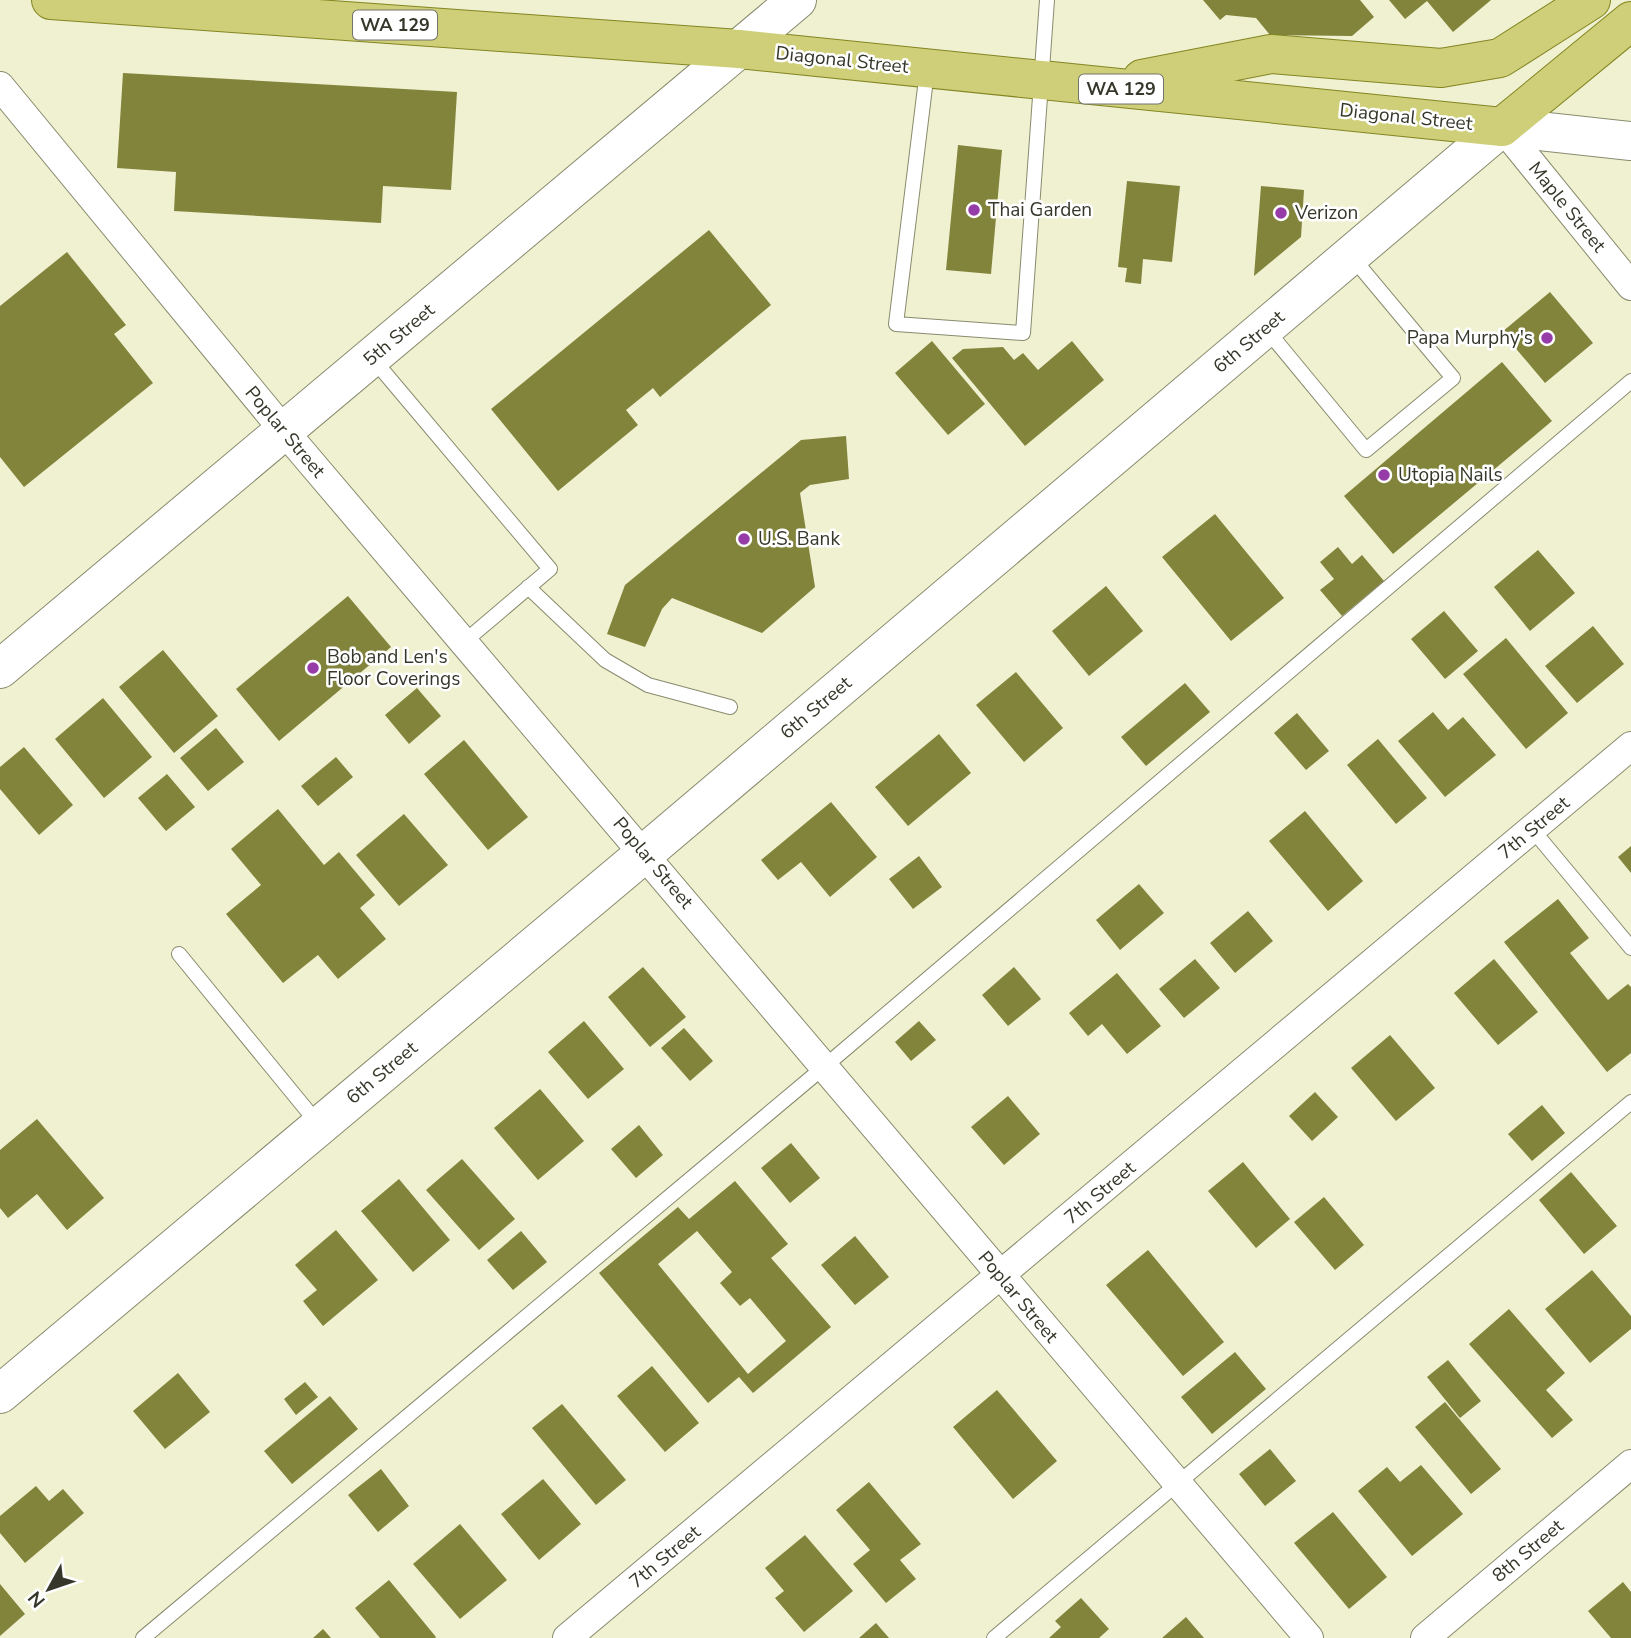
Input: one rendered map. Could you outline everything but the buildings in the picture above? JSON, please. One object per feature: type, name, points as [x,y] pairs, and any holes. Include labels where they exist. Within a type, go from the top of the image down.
[{"type":"main road","name":"Diagonal Street","points":[[51,0],[739,50],[1631,141]]},
{"type":"main road","name":"5th Street","points":[[0,670],[797,0]]},
{"type":"main road","name":"WA 129","points":[[1104,87],[1271,54],[1441,68],[1500,58],[1591,0]]},
{"type":"main road","name":"6th Street","points":[[0,1394],[1631,21]]},
{"type":"street","name":"Poplar Street","points":[[0,86],[285,432],[1309,1638]]},
{"type":"street","name":"Maple Street","points":[[1502,127],[1631,286]]},
{"type":"street","name":"7th Street","points":[[567,1638],[1631,746]]},
{"type":"street","name":"8th Street","points":[[1425,1638],[1631,1464]]},
{"type":"lane","points":[[927,69],[896,324],[1023,333],[1047,0]]},
{"type":"lane","points":[[1266,327],[1366,450],[1453,378],[1350,256]]},
{"type":"lane","points":[[372,358],[550,569],[464,642]]},
{"type":"lane","points":[[143,1638],[824,1067],[1631,381]]},
{"type":"lane","points":[[528,587],[605,660],[648,685],[730,707]]},
{"type":"lane","points":[[1532,829],[1631,948]]},
{"type":"lane","points":[[179,954],[320,1126]]},
{"type":"lane","points":[[994,1638],[1631,1102]]},
{"type":"place","name":"Thai Garden","points":[[974,210]]},
{"type":"place","name":"Verizon","points":[[1281,213]]},
{"type":"place","name":"Papa Murphy's","points":[[1547,338]]},
{"type":"place","name":"Utopia Nails","points":[[1384,475]]},
{"type":"place","name":"U.S. Bank","points":[[744,539]]},
{"type":"place","name":"Bob and Len's Floor Coverings","points":[[313,668]]}]
